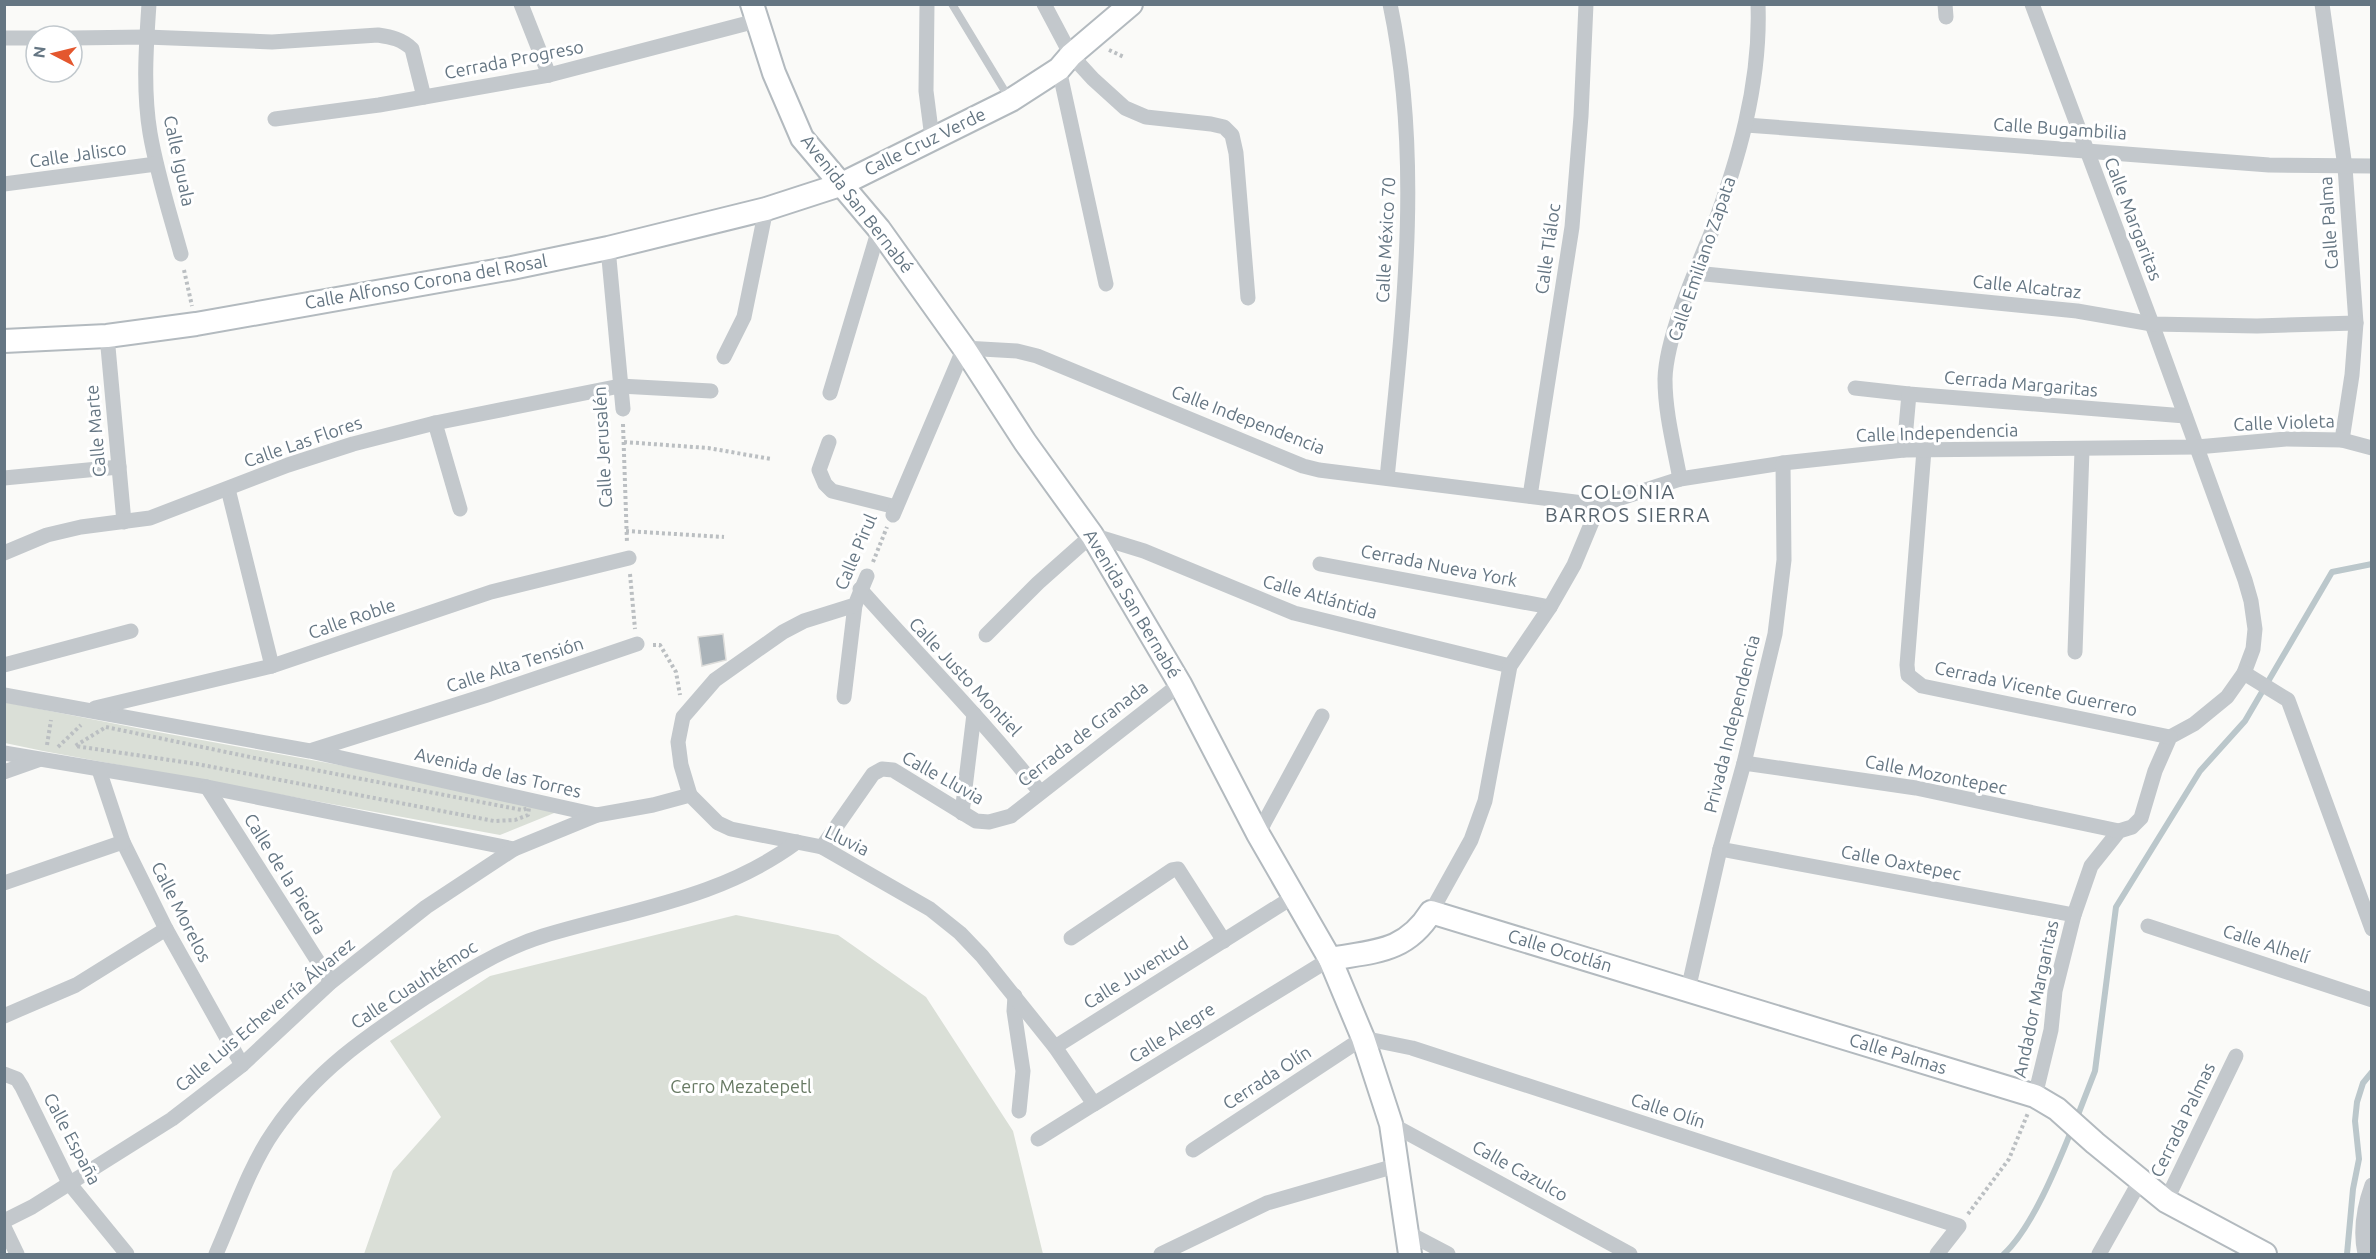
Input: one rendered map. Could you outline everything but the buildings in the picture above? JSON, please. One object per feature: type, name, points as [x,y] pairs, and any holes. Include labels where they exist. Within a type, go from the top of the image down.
[{"type":"street","name":"Calle Iguala","points":[[149,4],[147,99],[150,133],[156,164],[181,254]]},
{"type":"street","points":[[521,4],[549,75]]},
{"type":"street","points":[[927,4],[926,91],[932,138]]},
{"type":"street","points":[[1044,4],[1065,62],[1106,284]]},
{"type":"street","name":"Calle Cruz Verde","points":[[840,184],[1011,100],[1065,62],[1131,4]]},
{"type":"street","name":"Calle México 70","points":[[1387,478],[1400,359],[1409,177],[1404,90],[1399,47],[1390,4]]},
{"type":"street","name":"Calle Tláloc","points":[[1530,496],[1572,226],[1581,116],[1586,4]]},
{"type":"street","name":"Calle Emiliano Zapata","points":[[1680,479],[1668,417],[1665,378],[1673,335],[1726,194],[1746,125],[1756,66],[1758,4]]},
{"type":"street","name":"Calle Margaritas","points":[[2032,4],[2197,447]]},
{"type":"street","name":"Calle Palma","points":[[2322,4],[2345,167],[2356,323],[2352,375],[2342,440]]},
{"type":"street","name":"Cerrada Progreso","points":[[275,119],[424,97],[549,75],[754,13]]},
{"type":"street","name":"Avenida San Bernabé","points":[[754,13],[774,74],[802,138],[879,229],[964,348],[1025,442],[1092,534],[1180,684],[1258,834],[1330,959],[1363,1038],[1391,1124],[1395,1166],[1410,1254]]},
{"type":"street","points":[[84,38],[147,37],[272,42],[378,35],[404,42],[412,49],[424,97]]},
{"type":"street","points":[[4,39],[24,38]]},
{"type":"street","points":[[1065,62],[1093,79],[1131,112],[1146,117],[1211,124],[1224,127],[1232,135],[1236,153],[1248,298]]},
{"type":"street","name":"Calle Bugambilia","points":[[1746,125],[2269,165],[2372,166]]},
{"type":"street","name":"Calle Jalisco","points":[[4,184],[156,164]]},
{"type":"street","name":"Calle Alfonso Corona del Rosal","points":[[4,341],[107,336],[196,324],[512,268],[608,248],[766,209],[840,184]]},
{"type":"street","points":[[724,357],[744,317],[766,209]]},
{"type":"street","points":[[830,393],[879,229]]},
{"type":"street","name":"Calle Jerusalén","points":[[608,248],[623,409]]},
{"type":"street","name":"Calle Alcatraz","points":[[1695,273],[2077,311],[2152,324],[2257,326],[2356,323]]},
{"type":"street","name":"Calle Marte","points":[[107,336],[124,522]]},
{"type":"street","name":"Calle Independencia","points":[[964,348],[1017,351],[1037,356],[1303,466],[1338,473],[1599,505]]},
{"type":"street","name":"Calle Pirul","points":[[894,511],[964,348]]},
{"type":"street","name":"Calle Las Flores","points":[[4,553],[47,535],[81,527],[150,518],[288,465],[353,444],[435,423],[620,386],[711,391]]},
{"type":"street","name":"Cerrada Margaritas","points":[[1855,387],[1909,394],[2185,416]]},
{"type":"street","points":[[1904,450],[1909,394]]},
{"type":"street","points":[[435,423],[460,509]]},
{"type":"street","name":"Calle Violeta","points":[[2197,447],[2286,439],[2342,440],[2372,448]]},
{"type":"street","points":[[829,442],[819,470],[825,484],[840,495],[894,511]]},
{"type":"street","points":[[2170,737],[2194,724],[2249,677],[2255,629],[2251,601],[2197,447]]},
{"type":"street","name":"Calle Independencia","points":[[1680,479],[1783,463],[1904,450],[2082,450],[2197,447]]},
{"type":"street","name":"Cerrada Vicente Guerrero","points":[[1924,450],[1906,665],[1908,675],[1922,686],[2170,737]]},
{"type":"street","points":[[2075,652],[2082,450]]},
{"type":"street","name":"Privada Independencia","points":[[1688,990],[1720,849],[1744,763],[1775,634],[1784,560],[1783,463]]},
{"type":"street","points":[[4,478],[119,467]]},
{"type":"street","points":[[1330,959],[1380,951],[1398,944],[1412,937],[1431,912],[1471,840],[1485,801],[1510,666],[1550,607],[1574,565],[1599,505],[1680,479]]},
{"type":"street","points":[[228,489],[272,666]]},
{"type":"street","points":[[986,635],[1092,534]]},
{"type":"street","name":"Calle Atlántida","points":[[1092,534],[1144,551],[1294,613],[1510,666]]},
{"type":"street","name":"Calle Roble","points":[[91,711],[272,666],[492,592],[629,558]]},
{"type":"street","name":"Cerrada Nueva York","points":[[1320,564],[1550,607]]},
{"type":"street","name":"Calle Pirul","points":[[683,717],[715,680],[783,632],[804,621],[855,605],[863,583]]},
{"type":"street","name":"Calle Justo Montiel","points":[[863,583],[924,662],[1005,748],[1040,792]]},
{"type":"street","points":[[844,698],[855,605]]},
{"type":"street","points":[[4,665],[131,631]]},
{"type":"street","name":"Calle Alta Tensión","points":[[310,750],[488,695],[637,645]]},
{"type":"street","points":[[2249,677],[2286,698],[2372,929]]},
{"type":"street","name":"Cerrada de Granada","points":[[1011,816],[1180,684]]},
{"type":"street","name":"Avenida de las Torres","points":[[4,695],[310,750],[597,816]]},
{"type":"street","points":[[962,813],[974,714]]},
{"type":"street","points":[[1258,834],[1322,716]]},
{"type":"street","points":[[597,816],[690,795],[681,765],[678,742],[683,717]]},
{"type":"street","name":"Andador Margaritas","points":[[2035,1096],[2051,1030],[2055,991],[2074,915],[2091,866],[2119,831],[2132,827],[2141,818],[2155,771],[2170,737]]},
{"type":"street","points":[[4,753],[207,787],[514,849]]},
{"type":"street","points":[[4,772],[41,760]]},
{"type":"street","name":"Calle Mozontepec","points":[[1744,763],[1916,788],[2119,831]]},
{"type":"street","name":"Calle Lluvia","points":[[822,847],[873,774],[882,769],[893,770],[975,821],[989,822],[1011,816]]},
{"type":"street","name":"Calle Morelos","points":[[99,770],[123,842],[166,929],[242,1065]]},
{"type":"street","name":"Calle de la Piedra","points":[[207,787],[331,982]]},
{"type":"street","name":"Lluvia","points":[[690,795],[718,823],[731,829],[822,847],[930,909],[965,938],[1015,996]]},
{"type":"street","name":"Avenida de las Torres","points":[[514,849],[597,816]]},
{"type":"street","points":[[4,883],[123,842]]},
{"type":"street","name":"Calle Cuauhtémoc","points":[[216,1254],[272,1133],[328,1066],[371,1033],[456,978],[498,955],[540,937],[715,888],[774,859],[796,842]]},
{"type":"street","name":"Calle Luis Echeverría Álvarez","points":[[4,1221],[32,1207],[172,1119],[242,1065],[331,982],[426,907],[514,849]]},
{"type":"street","name":"Calle Oaxtepec","points":[[1720,849],[2074,915]]},
{"type":"street","points":[[1071,938],[1172,870],[1178,869],[1224,940]]},
{"type":"street","name":"Calle Juventud","points":[[1054,1047],[1293,897]]},
{"type":"street","name":"Calle Ocotlán","points":[[1431,912],[1688,990]]},
{"type":"street","name":"Calle Alhelí","points":[[2148,926],[2372,1000]]},
{"type":"street","points":[[4,1016],[76,985],[166,929]]},
{"type":"street","name":"Calle Alegre","points":[[1038,1139],[1330,959]]},
{"type":"street","name":"Calle Palmas","points":[[1688,990],[2035,1096],[2057,1108],[2095,1143],[2166,1201],[2265,1254]]},
{"type":"street","points":[[1015,996],[1094,1104]]},
{"type":"street","points":[[1015,996],[1014,1011],[1023,1071],[1019,1111]]},
{"type":"street","name":"Cerrada Olín","points":[[1193,1150],[1363,1038]]},
{"type":"street","name":"Calle Olín","points":[[1363,1038],[1412,1048],[1959,1226]]},
{"type":"street","name":"Cerrada Palmas","points":[[2166,1201],[2236,1056]]},
{"type":"street","name":"Calle España","points":[[4,1074],[17,1079],[69,1183],[127,1254]]},
{"type":"street","name":"Calle Cazulco","points":[[1391,1124],[1630,1254]]},
{"type":"street","points":[[1166,1251],[1267,1203],[1395,1166]]},
{"type":"street","points":[[2099,1254],[2140,1181]]},
{"type":"street","points":[[2365,1254],[2361,1238],[2366,1200],[2372,1185]]},
{"type":"street","points":[[1937,1254],[1959,1226]]},
{"type":"street","points":[[4,1227],[17,1254]]},
{"type":"street","points":[[1406,1232],[1448,1254]]},
{"type":"lane","points":[[952,4],[1011,100]]},
{"type":"path","points":[[181,254],[196,324]]},
{"type":"path","name":"Calle Jerusalén","points":[[623,409],[626,531],[637,645]]},
{"type":"path","points":[[624,442],[708,448],[771,459]]},
{"type":"path","name":"Calle Pirul","points":[[863,583],[894,511]]},
{"type":"path","points":[[626,531],[724,537]]},
{"type":"path","points":[[637,645],[660,645],[676,672],[683,717]]},
{"type":"path","points":[[41,760],[54,704]]},
{"type":"path","points":[[41,760],[91,711]]},
{"type":"path","points":[[106,727],[522,810],[529,808],[528,815],[515,820],[494,821],[197,764],[75,746],[106,727]]},
{"type":"path","points":[[1959,1226],[2009,1159],[2023,1123]]},
{"type":"green space","points":[[4,702],[569,807],[500,835],[43,751],[5,743]]},
{"type":"green space","name":"Cerro Mezatepetl","points":[[736,915],[838,935],[926,997],[1013,1131],[1043,1254],[364,1254],[393,1171],[441,1117],[390,1041],[490,976]]},
{"type":"waterway","points":[[2076,1120],[2095,1071],[2116,907],[2200,771],[2245,721],[2332,572],[2372,564]]},
{"type":"waterway","points":[[2347,1254],[2353,1189],[2359,1159],[2355,1121],[2357,1102],[2363,1083],[2372,1072]]},
{"type":"waterway","points":[[2004,1254],[2034,1213],[2072,1129]]},
{"type":"district","name":"COLONIA BARROS SIERRA","points":[[1628,504]]}]
